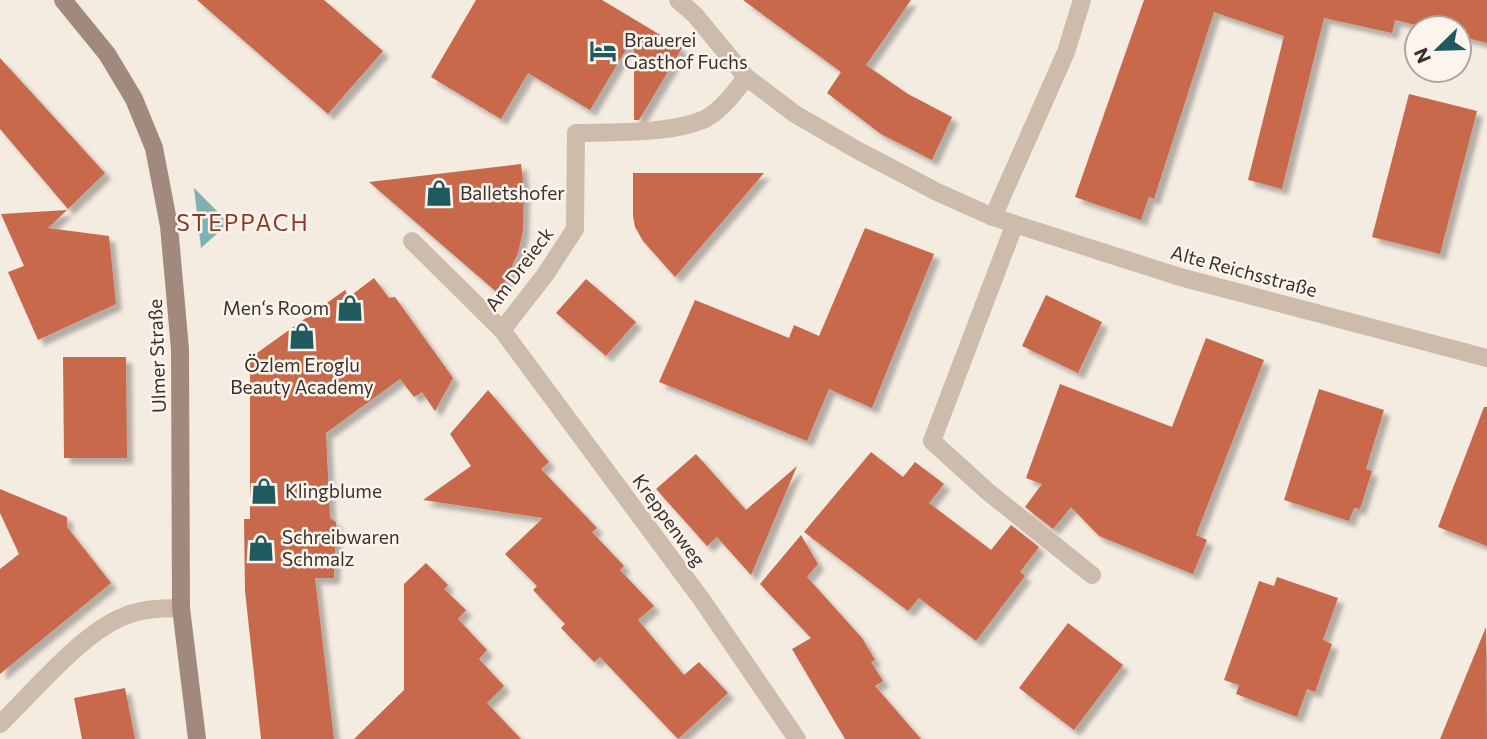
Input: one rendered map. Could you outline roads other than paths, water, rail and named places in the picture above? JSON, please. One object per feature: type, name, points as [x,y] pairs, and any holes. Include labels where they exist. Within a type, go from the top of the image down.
[{"type":"street","name":"Ulmer Straße","points":[[63,0],[107,54],[134,99],[154,148],[169,226],[180,349],[181,608],[197,739]]},
{"type":"street","name":"Alte Reichsstraße","points":[[678,0],[695,15],[746,77],[795,114],[937,192],[993,217],[1014,226],[1208,285],[1487,358]]},
{"type":"street","points":[[993,217],[1066,52],[1082,0]]},
{"type":"street","name":"Am Dreieck","points":[[412,241],[502,330],[545,275],[575,229],[576,133],[643,130],[705,118],[729,100],[746,77]]},
{"type":"street","points":[[1014,226],[932,441],[988,491],[1091,575]]},
{"type":"street","name":"Kreppenweg","points":[[502,330],[702,600],[797,739]]},
{"type":"street","points":[[0,724],[83,642],[100,629],[118,618],[139,611],[181,608]]},
{"type":"water","points":[[194,188],[229,223],[201,248]]},
{"type":"place","name":"Brauerei Gasthof Fuchs","points":[[603,51]]},
{"type":"place","name":"Balletshofer","points":[[439,193]]},
{"type":"place","name":"Men‘s Room","points":[[350,308]]},
{"type":"place","name":"Özlem Eroglu Beauty Academy","points":[[302,336]]},
{"type":"place","name":"Klingblume","points":[[264,491]]},
{"type":"place","name":"Schreibwaren Schmalz","points":[[261,548]]},
{"type":"district","name":"STEPPACH","points":[[243,223]]}]
